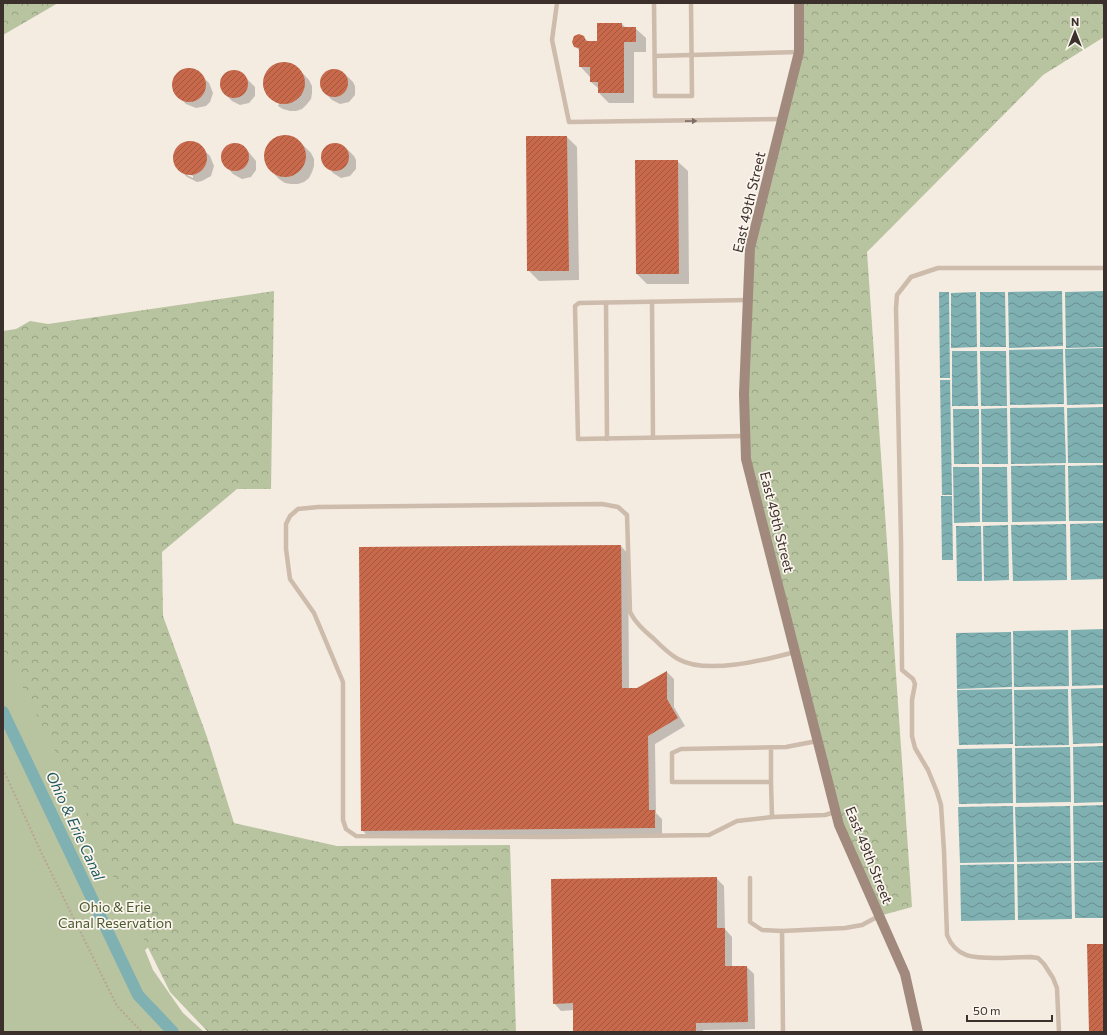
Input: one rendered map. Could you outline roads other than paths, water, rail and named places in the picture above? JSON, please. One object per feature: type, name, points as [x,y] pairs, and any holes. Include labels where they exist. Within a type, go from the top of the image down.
[{"type":"street","name":"East 49th Street","points":[[799,3],[799,52],[750,248],[744,394],[746,459],[835,812],[839,825],[905,974],[918,1032]]},
{"type":"lane","points":[[557,3],[552,40],[569,122],[783,119]]},
{"type":"lane","points":[[654,3],[655,96],[692,96],[690,3]]},
{"type":"lane","points":[[655,56],[799,52]]},
{"type":"lane","points":[[1059,1032],[1057,988],[1053,978],[1038,958],[979,958],[968,956],[958,951],[950,943],[947,935],[941,805],[928,770],[915,748],[912,736],[912,700],[915,684],[912,679],[902,670],[896,308],[897,295],[911,277],[938,268],[1104,268]]},
{"type":"lane","points":[[746,436],[579,440],[577,438],[575,306],[579,303],[748,300]]},
{"type":"lane","points":[[652,302],[653,438]]},
{"type":"lane","points":[[606,303],[607,439]]},
{"type":"lane","points":[[795,652],[734,665],[693,665],[678,659],[658,643],[635,623],[630,612],[627,515],[618,507],[602,504],[318,507],[298,509],[290,516],[286,524],[286,549],[290,579],[314,613],[343,682],[343,820],[346,829],[356,836],[549,837],[709,835],[737,821],[772,817],[825,815],[835,812]]},
{"type":"lane","points":[[771,782],[672,782],[672,753],[681,749],[786,747],[817,741]]},
{"type":"lane","points":[[770,748],[772,817]]},
{"type":"lane","points":[[750,878],[750,922],[762,930],[782,931],[845,928],[862,925],[879,916]]},
{"type":"lane","points":[[782,931],[783,1032]]},
{"type":"water","points":[[1062,291],[1063,346],[1009,348],[1008,292]]},
{"type":"water","points":[[1104,291],[1104,347],[1066,348],[1065,292]]},
{"type":"water","points":[[939,292],[949,292],[950,378],[940,378]]},
{"type":"water","points":[[976,292],[977,347],[951,348],[951,293]]},
{"type":"water","points":[[980,292],[1005,292],[1006,347],[980,347]]},
{"type":"water","points":[[1104,348],[1104,404],[1067,405],[1065,349]]},
{"type":"water","points":[[1063,349],[1064,404],[1010,405],[1009,350]]},
{"type":"water","points":[[952,351],[977,351],[978,406],[952,406]]},
{"type":"water","points":[[980,351],[1006,351],[1007,406],[981,406]]},
{"type":"water","points":[[940,380],[950,380],[952,495],[942,495]]},
{"type":"water","points":[[1064,407],[1066,463],[1011,464],[1010,408]]},
{"type":"water","points":[[1104,407],[1104,463],[1068,463],[1067,408]]},
{"type":"water","points":[[1007,408],[1008,464],[982,464],[981,409]]},
{"type":"water","points":[[953,409],[979,409],[979,464],[954,464]]},
{"type":"water","points":[[1065,465],[1066,521],[1012,522],[1011,466]]},
{"type":"water","points":[[1104,465],[1104,521],[1069,521],[1068,466]]},
{"type":"water","points":[[953,467],[979,467],[980,522],[954,523]]},
{"type":"water","points":[[982,467],[1007,467],[1008,522],[982,522]]},
{"type":"water","points":[[941,496],[952,496],[953,560],[942,560]]},
{"type":"water","points":[[1104,523],[1104,579],[1071,580],[1070,524]]},
{"type":"water","points":[[1066,524],[1067,580],[1013,581],[1011,525]]},
{"type":"water","points":[[1008,525],[1009,580],[984,581],[983,526]]},
{"type":"water","points":[[956,526],[981,526],[982,581],[957,581]]},
{"type":"water","points":[[1104,629],[1104,685],[1072,686],[1071,630]]},
{"type":"water","points":[[1068,630],[1069,686],[1014,687],[1013,631]]},
{"type":"water","points":[[1011,632],[1012,687],[957,689],[956,633]]},
{"type":"water","points":[[1104,688],[1104,743],[1073,744],[1071,689]]},
{"type":"water","points":[[1012,689],[1013,744],[959,745],[957,690]]},
{"type":"water","points":[[1068,689],[1069,745],[1015,746],[1014,690]]},
{"type":"water","points":[[1104,746],[1104,802],[1074,803],[1073,747]]},
{"type":"water","points":[[1070,747],[1071,802],[1016,803],[1015,748]]},
{"type":"water","points":[[1012,748],[1013,803],[959,804],[957,749]]},
{"type":"water","points":[[1104,805],[1104,861],[1074,861],[1073,806]]},
{"type":"water","points":[[1013,806],[1014,862],[960,863],[958,807]]},
{"type":"water","points":[[1070,806],[1071,861],[1017,862],[1015,807]]},
{"type":"water","points":[[1104,862],[1104,918],[1075,918],[1074,863]]},
{"type":"water","points":[[1071,863],[1072,919],[1018,920],[1017,864]]},
{"type":"water","points":[[1014,864],[1015,920],[961,921],[960,865]]},
{"type":"waterway","name":"Ohio & Erie Canal","points":[[3,712],[138,995],[173,1032]]},
{"type":"park label","name":"Ohio & Erie Canal Reservation","points":[[115,916]]}]
